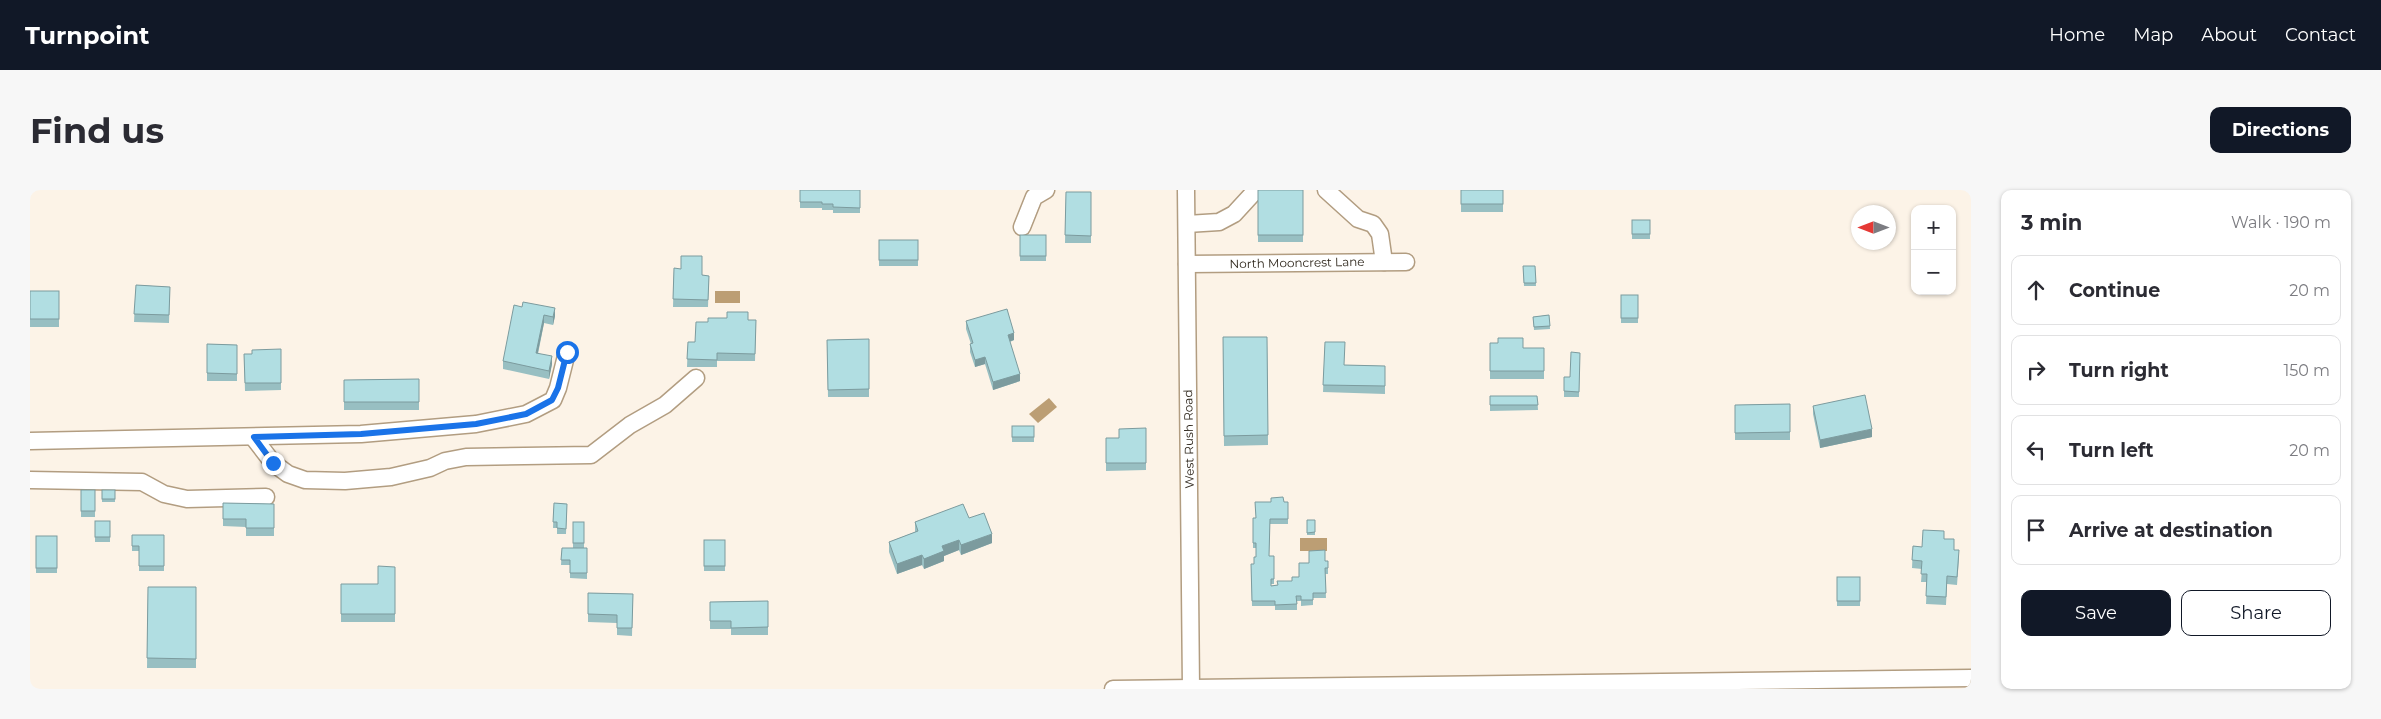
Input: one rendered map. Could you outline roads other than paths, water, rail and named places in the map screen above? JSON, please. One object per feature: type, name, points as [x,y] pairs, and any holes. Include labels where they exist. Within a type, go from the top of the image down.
[{"type":"street","points":[[1022,228],[1034,197],[1046,190]]},
{"type":"street","name":"West Rush Road","points":[[1186,190],[1191,688]]},
{"type":"street","points":[[1187,224],[1219,222],[1234,214],[1256,190]]},
{"type":"street","points":[[1326,190],[1358,219],[1372,224],[1380,234],[1384,262]]},
{"type":"street","name":"North Mooncrest Lane","points":[[1187,264],[1406,262]]},
{"type":"street","points":[[30,441],[361,434],[476,424],[526,414],[552,400],[558,388],[567,352]]},
{"type":"street","points":[[254,437],[273,463],[288,474],[305,480],[345,481],[391,477],[430,468],[445,461],[466,457],[591,455],[630,425],[665,405],[696,378]]},
{"type":"street","points":[[30,480],[142,482],[164,494],[192,499],[266,497]]},
{"type":"street","points":[[1114,689],[1971,678]]}]
